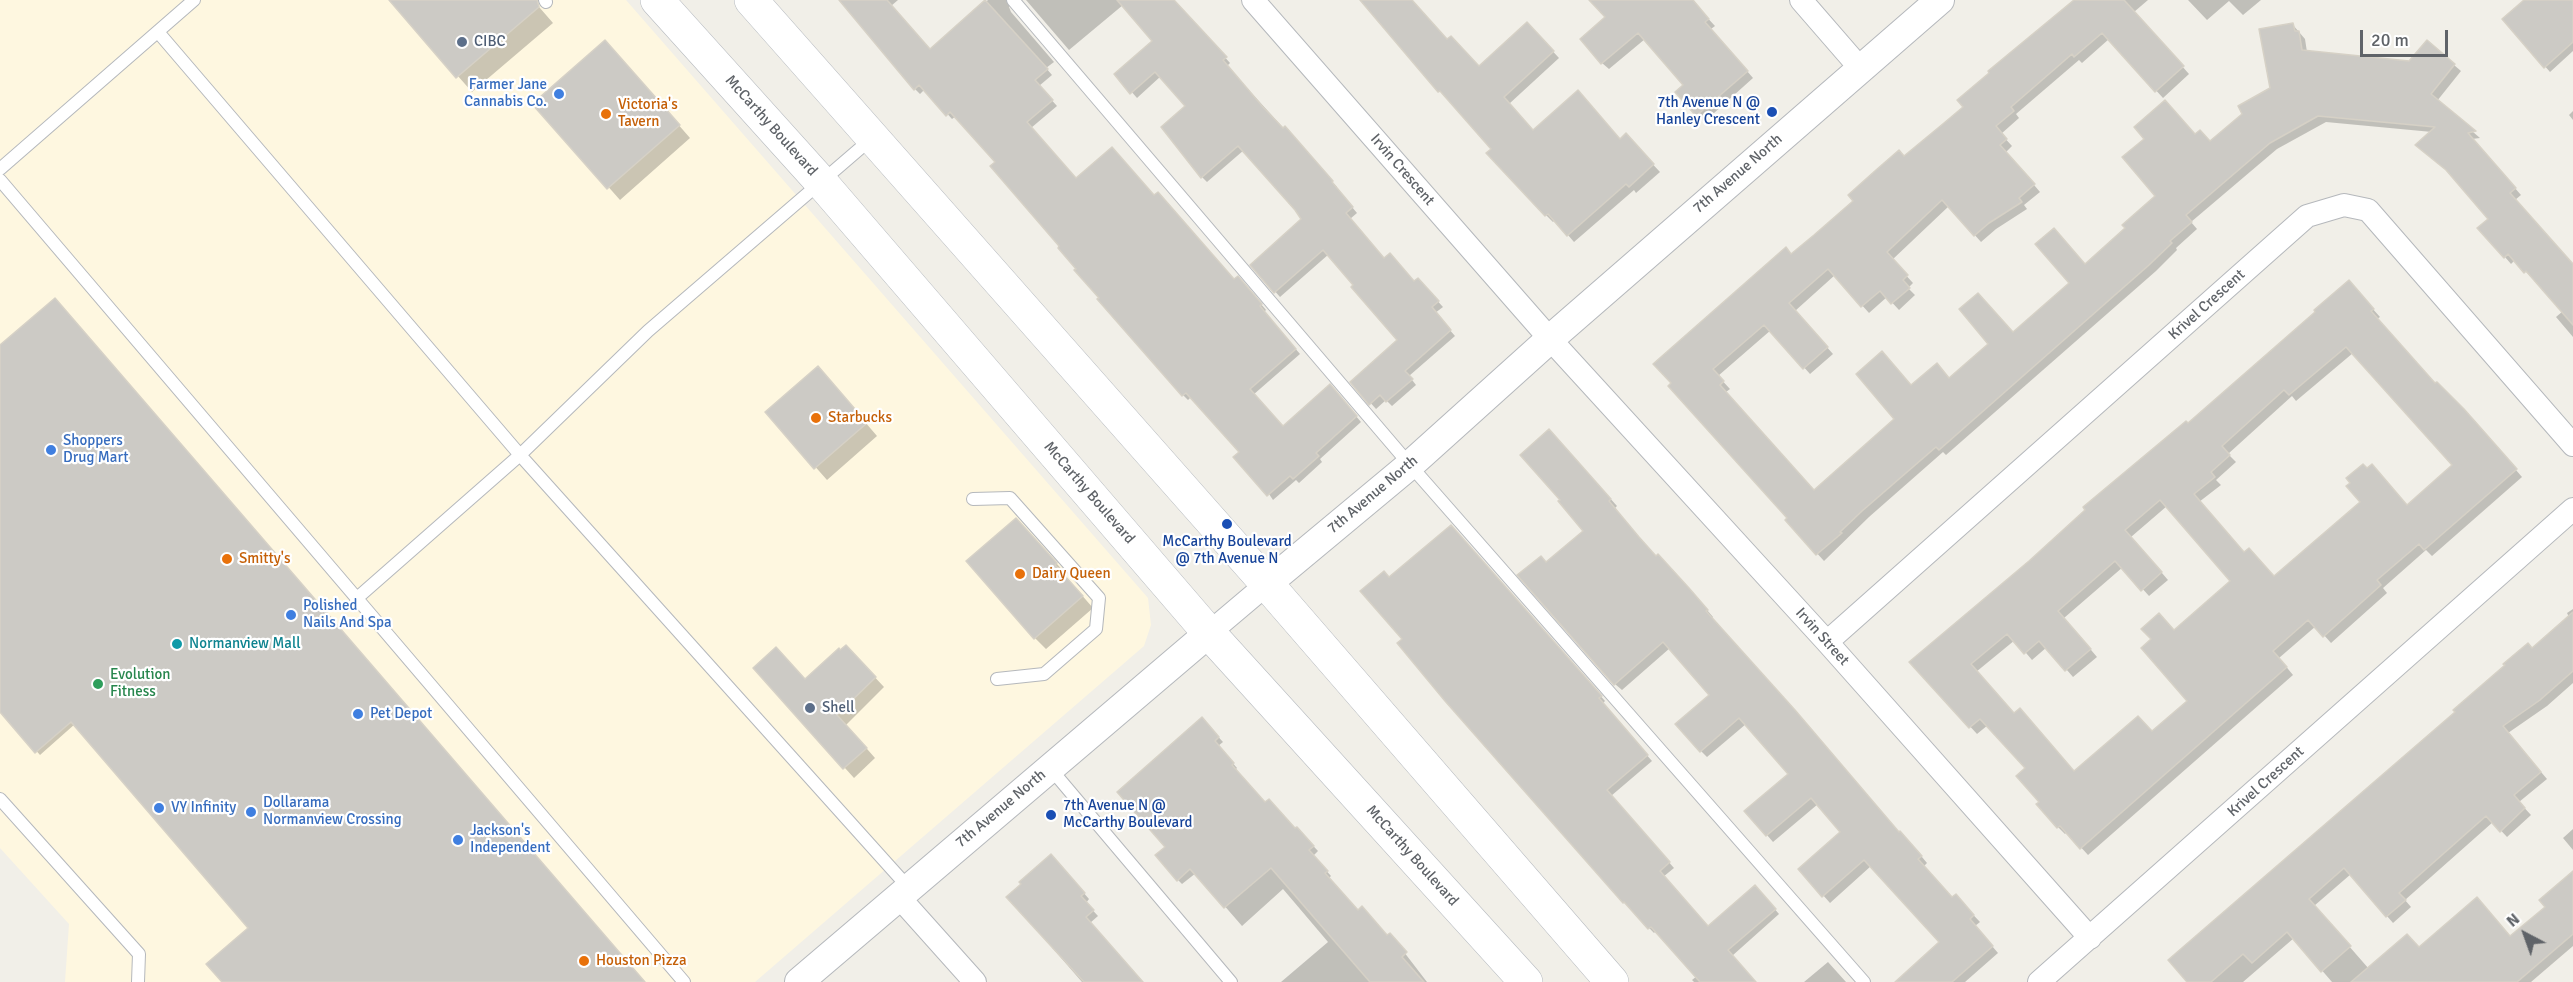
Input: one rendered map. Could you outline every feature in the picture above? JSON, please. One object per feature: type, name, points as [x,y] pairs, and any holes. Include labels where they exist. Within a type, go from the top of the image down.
[{"type":"main road","name":"McCarthy Boulevard","points":[[657,0],[821,182],[1209,633],[1526,982]]},
{"type":"main road","points":[[751,0],[1267,584],[1612,982]]},
{"type":"street","name":"Irvin Crescent","points":[[1253,0],[1550,339]]},
{"type":"street","points":[[1802,0],[1860,68]]},
{"type":"street","name":"7th Avenue North","points":[[799,982],[903,891],[1410,465],[1550,339],[1940,0]]},
{"type":"street","name":"Krivel Crescent","points":[[1827,642],[2307,216],[2344,205],[2368,210],[2573,445]]},
{"type":"street","name":"Irvin Street","points":[[1550,339],[1827,642],[2090,938]]},
{"type":"street","name":"Krivel Crescent","points":[[2039,982],[2573,509]]},
{"type":"street","points":[[903,891],[975,982]]},
{"type":"lane","points":[[0,170],[194,0]]},
{"type":"lane","points":[[1013,0],[1410,465],[1864,982]]},
{"type":"lane","points":[[158,32],[520,455],[903,891]]},
{"type":"lane","points":[[356,599],[520,455],[648,331],[872,138]]},
{"type":"lane","points":[[0,180],[684,982]]},
{"type":"lane","points":[[973,499],[1010,498],[1099,598],[1096,629],[1044,674],[997,679]]},
{"type":"lane","points":[[1050,768],[1230,982]]},
{"type":"lane","points":[[0,799],[139,954],[138,982]]},
{"type":"shaded area","points":[[0,0],[626,0],[1148,598],[1151,625],[1144,646],[755,982],[65,982],[69,924],[0,848]]},
{"type":"building","name":"CIBC","points":[[389,0],[537,0],[539,7],[456,78]]},
{"type":"building","points":[[839,0],[887,0],[930,49],[985,0],[1048,69],[1035,80],[1053,100],[1027,122],[1076,178],[1112,147],[1154,195],[1158,192],[1234,279],[1238,276],[1296,349],[1250,389],[1283,426],[1330,384],[1357,416],[1316,453],[1319,456],[1293,479],[1290,476],[1267,496],[1233,457],[1239,452],[1186,393],[1182,396],[1097,299],[1099,298],[1074,270],[1076,269],[1058,248],[1059,246],[990,166],[995,162],[950,112],[946,116],[919,85],[914,90]]},
{"type":"building","points":[[1117,0],[1174,0],[1227,57],[1223,60],[1263,107],[1283,128],[1285,126],[1333,181],[1353,207],[1346,213],[1384,258],[1390,253],[1414,281],[1418,278],[1439,301],[1432,307],[1451,330],[1405,371],[1413,379],[1386,402],[1380,395],[1369,405],[1350,382],[1397,340],[1351,287],[1353,285],[1323,250],[1274,293],[1250,265],[1301,219],[1295,210],[1238,146],[1201,178],[1161,127],[1185,106],[1155,72],[1130,94],[1114,74],[1152,41]]},
{"type":"building","points":[[1360,0],[1412,0],[1447,39],[1451,36],[1479,66],[1527,22],[1554,51],[1504,97],[1533,130],[1578,90],[1620,139],[1626,133],[1654,164],[1629,187],[1626,184],[1567,236],[1486,153],[1491,149],[1440,91],[1438,92]]},
{"type":"building","points":[[1589,0],[1693,0],[1709,19],[1705,22],[1748,71],[1696,116],[1675,92],[1683,85],[1638,33],[1601,64],[1580,39],[1605,17]]},
{"type":"building","points":[[2074,0],[2124,0],[2184,66],[2155,92],[2102,33],[2074,57],[2072,54],[2011,107],[2014,111],[1996,126],[2007,139],[2000,145],[2035,184],[2019,198],[2022,202],[1989,223],[1974,236],[1942,200],[1887,252],[1908,275],[1903,280],[1910,288],[1891,304],[1880,291],[1861,307],[1828,269],[1789,303],[1828,347],[1803,369],[1764,325],[1713,369],[1724,381],[1720,385],[1814,490],[1894,419],[1856,374],[1882,351],[1911,385],[1937,363],[1949,378],[1988,344],[1959,309],[1978,293],[2013,332],[2069,283],[2035,244],[2054,228],[2085,264],[2125,228],[2122,225],[2155,196],[2122,157],[2144,139],[2134,127],[2165,100],[2195,134],[2200,130],[2210,141],[2242,114],[2238,106],[2270,88],[2259,29],[2293,23],[2295,31],[2299,31],[2302,50],[2409,61],[2427,40],[2455,64],[2431,94],[2476,131],[2468,133],[2516,188],[2510,193],[2573,264],[2573,325],[2526,271],[2524,273],[2508,254],[2504,258],[2477,228],[2488,219],[2446,170],[2415,145],[2435,127],[2318,116],[2270,143],[2186,215],[2192,222],[2170,241],[2172,243],[2149,265],[1939,450],[1936,447],[1862,511],[1840,532],[1842,533],[1816,555],[1785,520],[1787,518],[1668,386],[1671,383],[1653,364],[1786,247],[1791,254],[1814,235],[1853,201],[1848,195],[1899,150],[1904,156],[1963,107],[1957,100],[1989,73],[1988,71]]},
{"type":"building","points":[[2524,0],[2573,0],[2573,42],[2544,68],[2502,19]]},
{"type":"building","name":"Victoria's Tavern","points":[[605,40],[680,125],[607,189],[532,104]]},
{"type":"building","points":[[2349,280],[2374,309],[2371,311],[2435,383],[2437,382],[2464,409],[2517,469],[2424,550],[2419,544],[2377,580],[2381,585],[2323,637],[2308,620],[2273,651],[2287,667],[2080,849],[2060,826],[2057,828],[2036,804],[2039,802],[2016,776],[2025,768],[1980,719],[1969,728],[1909,662],[2029,561],[2085,510],[2083,507],[2186,421],[2188,423],[2315,312],[2314,310]],"holes":[[[2346,347],[2452,465],[2407,505],[2372,464],[2367,468],[2363,464],[2346,478],[2350,483],[2346,486],[2360,502],[2274,576],[2249,548],[2244,552],[2194,494],[2215,477],[2211,472],[2230,455],[2222,446],[2284,390],[2289,395]],[[2160,500],[2230,581],[2174,630],[2159,613],[2141,629],[2151,639],[2141,648],[2187,701],[2152,731],[2138,716],[2074,771],[2020,708],[2014,713],[1971,664],[2007,634],[2024,654],[2039,641],[2065,671],[2091,649],[2058,611],[2115,561],[2141,591],[2162,572],[2125,530]]]},
{"type":"building","name":"Normanview Mall","points":[[55,298],[645,982],[222,982],[206,964],[248,928],[71,722],[35,753],[0,712],[0,345]]},
{"type":"building","name":"Starbucks","points":[[818,366],[867,423],[814,469],[765,412]]},
{"type":"building","points":[[1549,429],[1611,499],[1609,501],[1639,537],[1689,588],[1708,610],[1706,611],[1922,856],[1918,859],[1952,897],[1956,894],[1974,915],[1970,919],[1993,946],[1952,982],[1895,982],[1939,942],[1864,860],[1822,897],[1798,869],[1840,832],[1811,798],[1766,836],[1744,811],[1788,774],[1739,718],[1700,752],[1675,724],[1709,695],[1663,642],[1614,685],[1517,575],[1541,556],[1546,562],[1583,531],[1558,501],[1560,500],[1520,455]]},
{"type":"building","name":"Dairy Queen","points":[[1016,518],[1083,596],[1034,639],[966,561]]},
{"type":"building","points":[[1451,525],[1602,696],[1599,698],[1648,755],[1607,790],[1670,862],[1660,871],[1708,926],[1755,885],[1776,909],[1728,950],[1756,982],[1700,982],[1651,927],[1648,929],[1623,903],[1445,701],[1397,643],[1402,639],[1360,591],[1384,571],[1389,577]]},
{"type":"building","points":[[2573,612],[2573,671],[2540,700],[2503,726],[2541,772],[2514,795],[2525,808],[2500,832],[2486,816],[2399,893],[2406,900],[2386,917],[2344,868],[2309,899],[2351,946],[2321,972],[2287,932],[2252,963],[2243,954],[2211,982],[2187,982],[2168,960],[2455,712],[2453,710],[2505,665],[2503,664],[2528,643],[2532,648]]},
{"type":"building","name":"Shell","points":[[846,645],[876,677],[837,715],[867,748],[843,769],[753,668],[776,647],[805,679],[839,648],[840,650]]},
{"type":"building","points":[[1202,717],[1219,737],[1215,741],[1234,763],[1232,765],[1265,802],[1269,799],[1314,846],[1309,850],[1328,871],[1325,873],[1358,910],[1362,906],[1387,935],[1390,933],[1407,952],[1402,957],[1424,982],[1370,982],[1271,868],[1224,908],[1190,869],[1177,881],[1155,855],[1165,847],[1117,792]]},
{"type":"building","points":[[1051,854],[1085,893],[1081,896],[1094,910],[1086,917],[1143,982],[1084,982],[1006,897],[1021,884],[1019,882]]},
{"type":"building","points":[[2573,871],[2573,934],[2517,982],[2351,982],[2407,934],[2419,947],[2477,897],[2510,936],[2545,907],[2539,900]]},
{"type":"place","name":"CIBC","points":[[462,42]]},
{"type":"place","name":"Farmer Jane Cannabis Co.","points":[[559,94]]},
{"type":"place","name":"7th Avenue N @ Hanley Crescent","points":[[1772,112]]},
{"type":"place","name":"Victoria's Tavern","points":[[606,114]]},
{"type":"place","name":"Starbucks","points":[[816,418]]},
{"type":"place","name":"Shoppers Drug Mart","points":[[51,450]]},
{"type":"place","name":"McCarthy Boulevard @ 7th Avenue N","points":[[1227,524]]},
{"type":"place","name":"Smitty's","points":[[227,559]]},
{"type":"place","name":"Dairy Queen","points":[[1020,574]]},
{"type":"place","name":"Polished Nails And Spa","points":[[291,615]]},
{"type":"place","name":"Normanview Mall","points":[[177,644]]},
{"type":"place","name":"Evolution Fitness","points":[[98,684]]},
{"type":"place","name":"Shell","points":[[810,708]]},
{"type":"place","name":"Pet Depot","points":[[358,714]]},
{"type":"place","name":"VY Infinity","points":[[159,808]]},
{"type":"place","name":"Dollarama Normanview Crossing","points":[[251,812]]},
{"type":"place","name":"7th Avenue N @ McCarthy Boulevard","points":[[1051,815]]},
{"type":"place","name":"Jackson's Independent","points":[[458,840]]},
{"type":"place","name":"Houston Pizza","points":[[584,961]]}]
